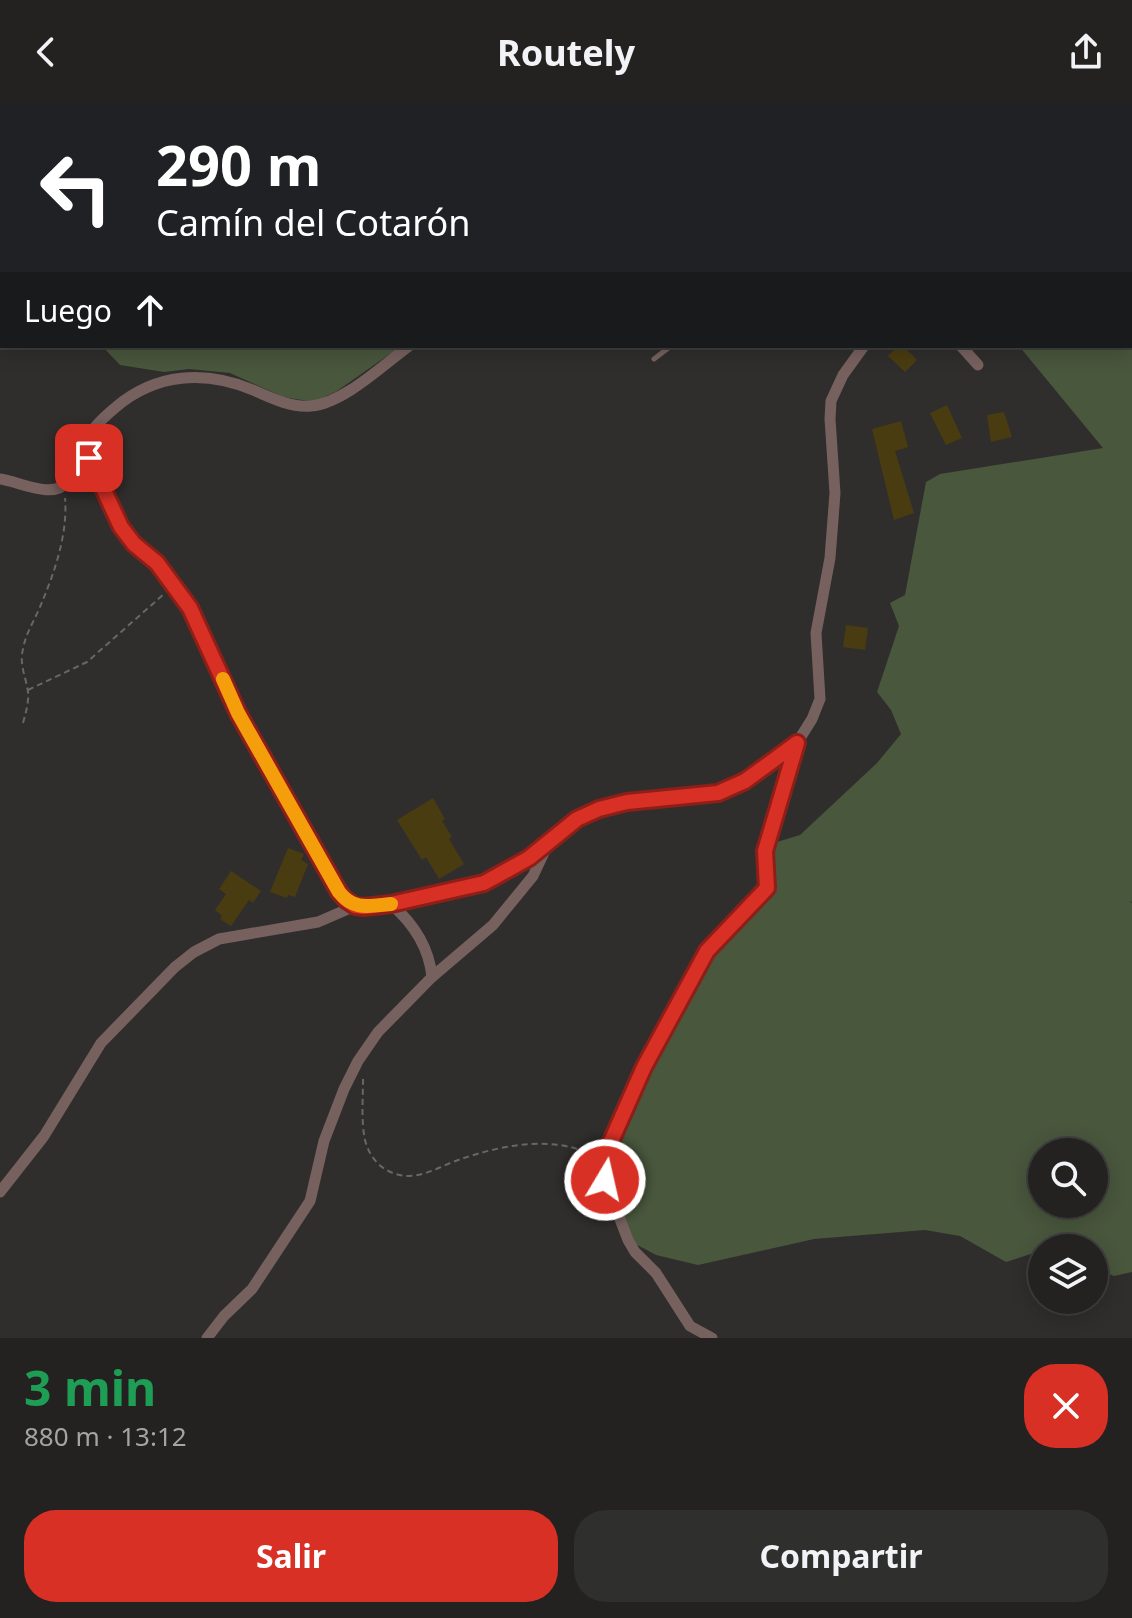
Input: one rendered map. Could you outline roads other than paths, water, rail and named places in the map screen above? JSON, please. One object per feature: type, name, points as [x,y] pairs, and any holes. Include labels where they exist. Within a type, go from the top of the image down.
[{"type":"street","points":[[84,456],[87,437],[97,422],[124,400],[154,384],[190,377],[226,380],[280,401],[301,407],[315,406],[340,397],[406,348]]},
{"type":"street","points":[[712,1338],[690,1326],[656,1273],[628,1240],[605,1180],[604,1162],[644,1067],[707,951],[767,888],[765,851],[797,743],[820,699],[816,633],[830,558],[835,493],[831,401],[860,348]]},
{"type":"street","points":[[963,348],[978,365]]},
{"type":"street","points":[[0,479],[45,490],[64,485],[79,458],[84,456]]},
{"type":"street","points":[[84,456],[94,464],[121,527],[174,585],[206,639],[238,713],[339,892],[355,906]]},
{"type":"street","points":[[0,1192],[44,1136],[101,1043],[175,967],[194,952],[219,939],[318,922],[355,906],[391,904],[484,883],[507,871],[577,819],[599,809],[627,802],[718,793],[745,781],[797,743]]},
{"type":"street","points":[[207,1338],[252,1289],[310,1201],[324,1141],[358,1061],[378,1032],[432,977],[493,925],[533,876],[549,842]]},
{"type":"street","points":[[391,904],[420,939],[431,964],[432,977]]},
{"type":"lane","points":[[654,359],[668,348]]}]
